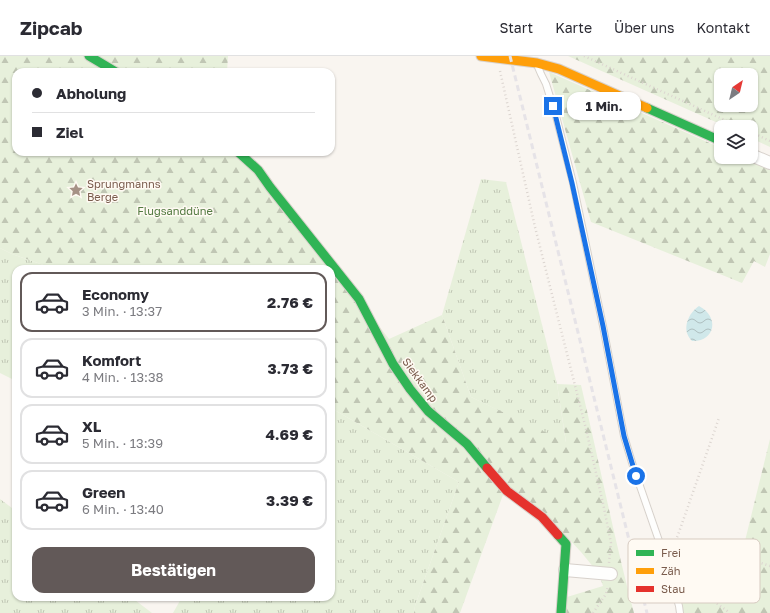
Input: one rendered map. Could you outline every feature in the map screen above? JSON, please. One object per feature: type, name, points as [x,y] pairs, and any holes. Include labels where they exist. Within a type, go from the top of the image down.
[{"type":"street","points":[[89,56],[109,68]]},
{"type":"street","points":[[481,56],[537,63],[559,69],[714,138]]},
{"type":"street","name":"Siekkamp","points":[[242,156],[258,170],[332,265]]},
{"type":"street","points":[[758,158],[770,163]]},
{"type":"street","name":"Siekkamp","points":[[335,269],[359,299],[393,364],[410,389],[428,411],[467,444],[507,491],[542,517],[566,544],[566,570],[561,613]]},
{"type":"street","points":[[566,570],[611,574]]},
{"type":"lane","points":[[537,63],[546,84],[565,150],[601,318],[624,436],[632,466],[658,539]]},
{"type":"lane","points":[[678,603],[680,613]]},
{"type":"path","points":[[584,56],[725,120]]},
{"type":"path","points":[[497,58],[535,227],[586,429],[611,543],[609,561],[611,574],[606,594],[593,613]]},
{"type":"path","points":[[758,135],[770,141]]},
{"type":"path","points":[[676,539],[719,418]]},
{"type":"path","points":[[760,563],[770,566]]},
{"type":"path","points":[[716,603],[730,613]]},
{"type":"green space","name":"Flugsanddüne","points":[[0,56],[228,56],[227,68],[12,68],[12,156],[249,156],[332,265],[44,265],[12,254],[0,248]]},
{"type":"green space","points":[[568,56],[770,56],[770,147],[758,141],[758,120],[714,121]]},
{"type":"green space","points":[[549,72],[714,145],[714,164],[758,164],[770,169],[770,254],[765,267],[754,261],[742,283],[591,222]]},
{"type":"green space","points":[[481,179],[506,182],[557,384],[566,443],[471,397],[442,315]]},
{"type":"green space","points":[[0,248],[12,254],[44,265],[12,265],[12,379],[0,373]]},
{"type":"green space","points":[[335,268],[389,339],[442,315],[471,397],[566,442],[557,384],[581,385],[628,589],[628,603],[632,603],[634,613],[566,613],[567,597],[603,586],[599,574],[542,510],[504,492],[460,613],[414,613],[415,606],[459,482],[335,410]]},
{"type":"green space","points":[[335,410],[459,482],[415,606],[414,613],[173,613],[180,601],[335,601]]},
{"type":"green space","points":[[770,439],[770,613],[682,613],[680,603],[760,603],[760,539],[745,539]]},
{"type":"green space","points":[[0,499],[12,508],[12,601],[136,601],[152,613],[0,613]]},
{"type":"water","points":[[699,306],[710,316],[712,328],[706,338],[692,341],[687,333],[686,325],[691,314]]},
{"type":"railway","points":[[510,56],[629,539]]},
{"type":"railway","points":[[645,603],[647,613]]},
{"type":"traffic: fast","points":[[89,56],[109,68]]},
{"type":"traffic: fast","points":[[647,108],[714,138]]},
{"type":"traffic: fast","points":[[242,156],[258,170],[332,265]]},
{"type":"traffic: fast","points":[[335,269],[359,299],[393,364],[410,389],[428,411],[467,444],[487,468]]},
{"type":"traffic: fast","points":[[558,535],[566,544],[561,613]]},
{"type":"traffic: slow","points":[[481,56],[537,63],[559,69],[647,108]]},
{"type":"traffic: jam","points":[[487,468],[507,491],[542,517],[558,535]]},
{"type":"place","name":"Sprungmanns Berge","points":[[76,190]]},
{"type":"route","points":[[553,106],[565,150],[603,326],[624,436],[636,476]]}]
